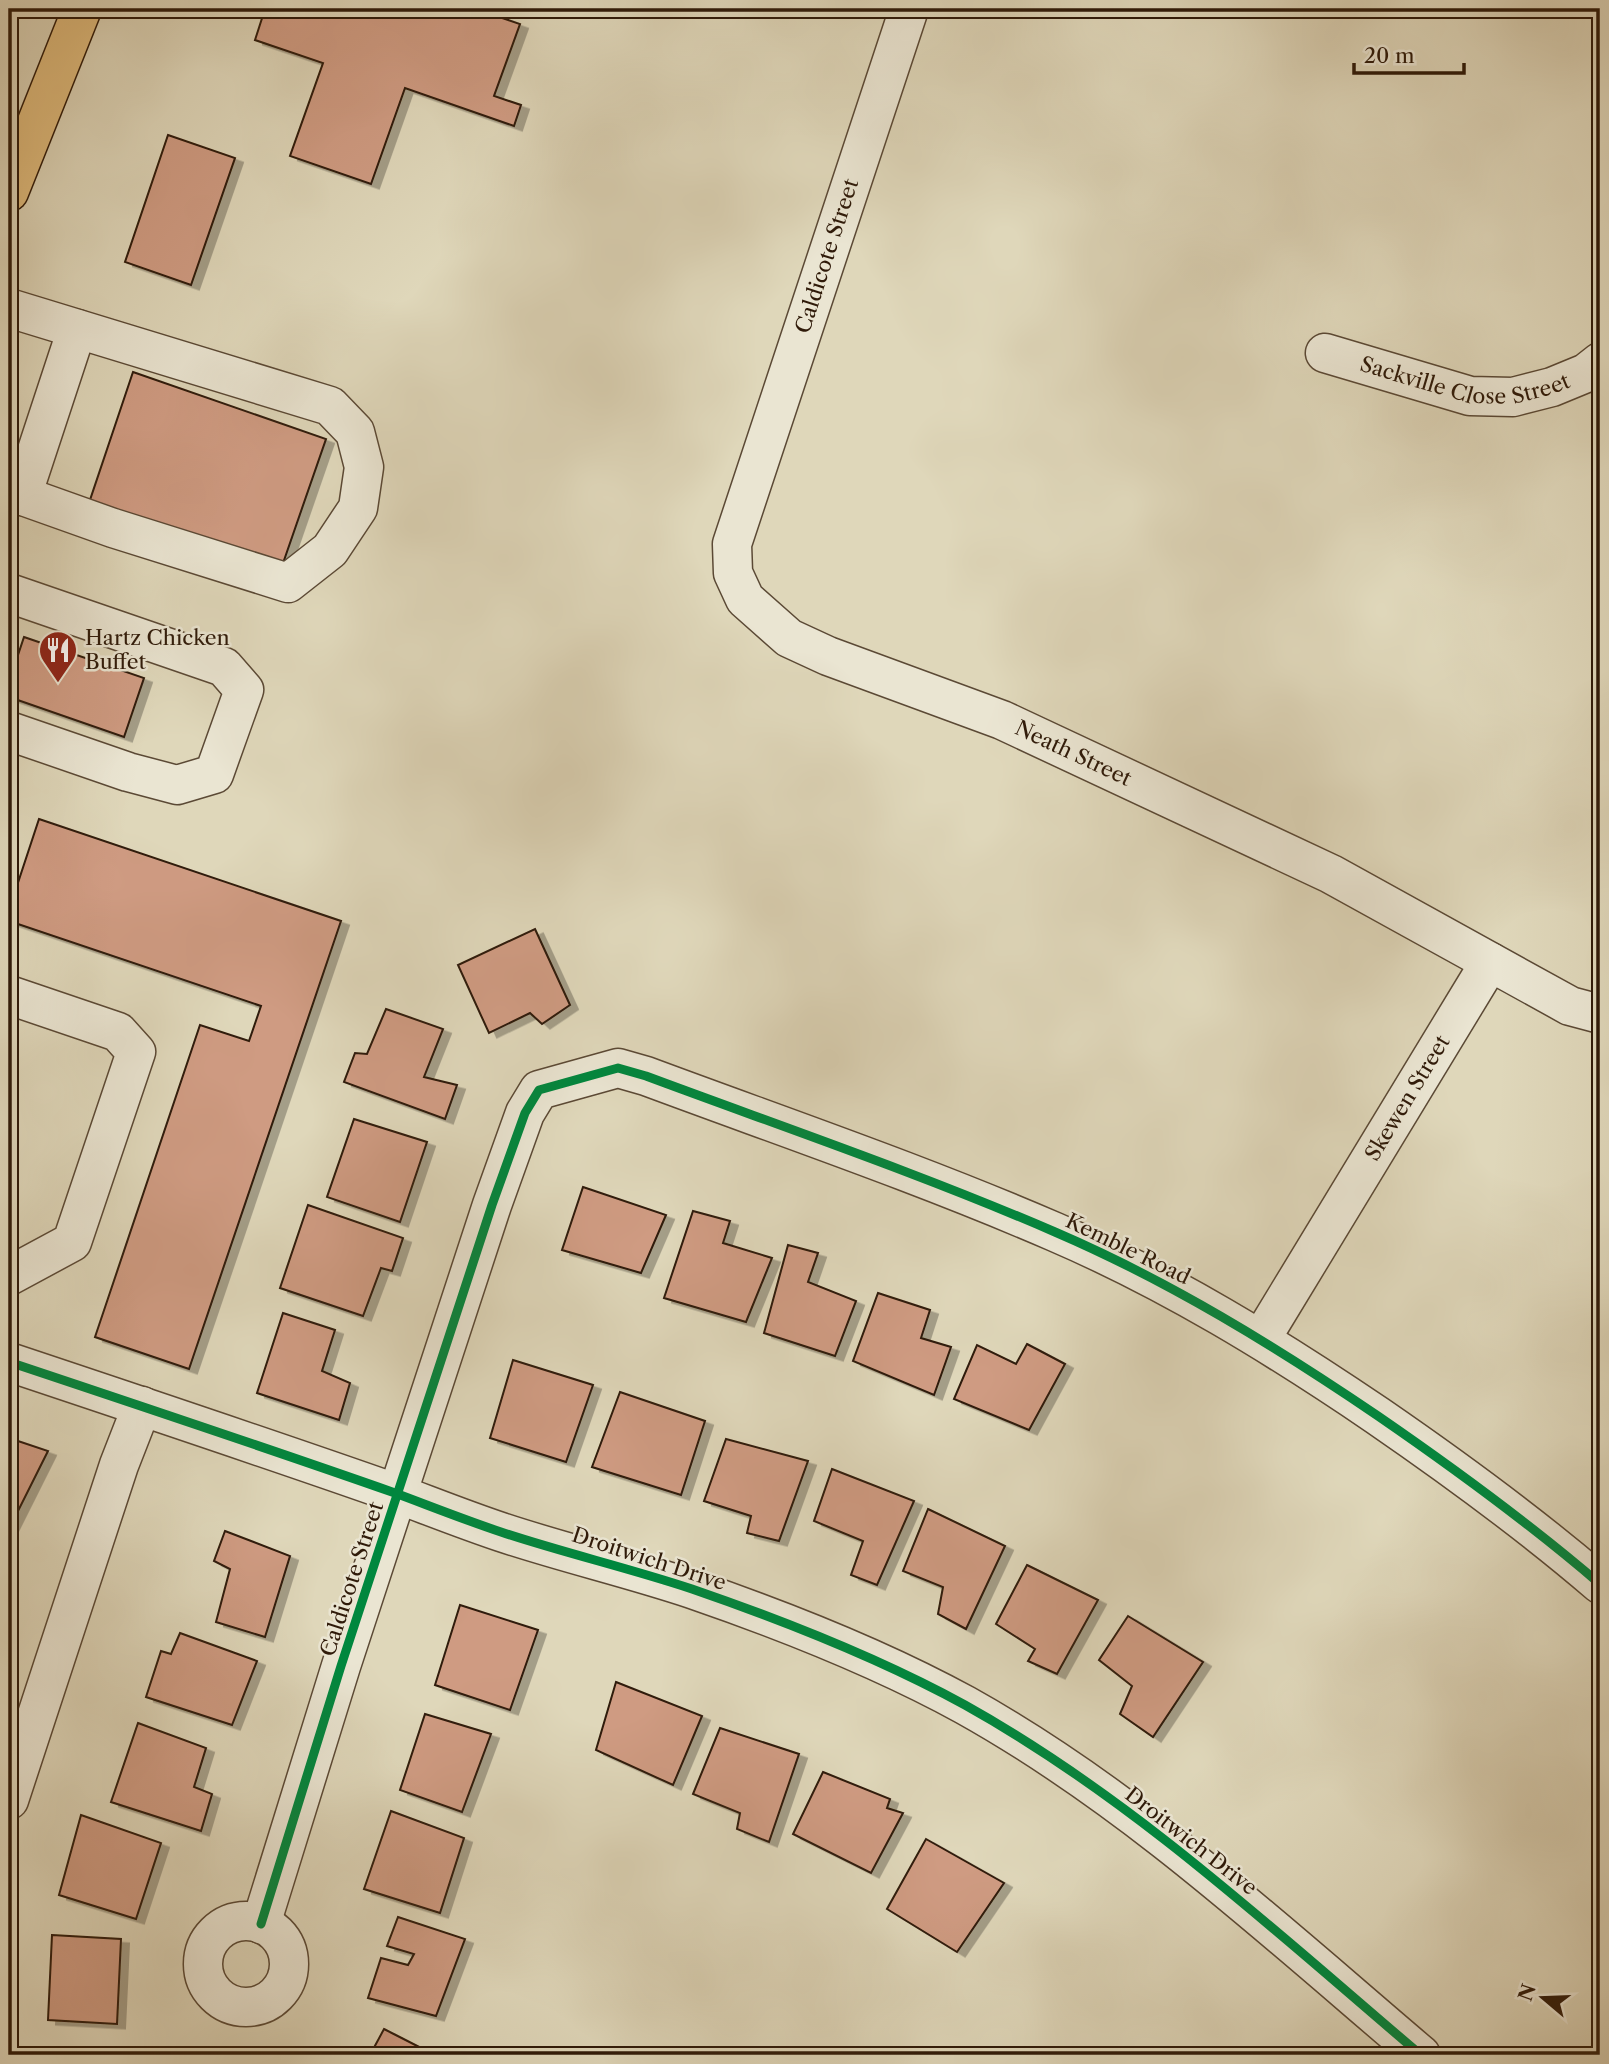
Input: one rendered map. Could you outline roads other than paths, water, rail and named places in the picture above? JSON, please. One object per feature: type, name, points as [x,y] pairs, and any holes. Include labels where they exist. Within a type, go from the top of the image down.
[{"type":"main road","points":[[9,192],[82,9]]},
{"type":"street","name":"Caldicote Street","points":[[744,503],[909,9]]},
{"type":"street","points":[[9,308],[330,406],[355,432],[364,467],[358,508],[330,551],[288,583],[113,528],[15,493],[77,329]]},
{"type":"street","name":"Sackville Close Street","points":[[1325,353],[1470,396],[1513,397],[1552,387],[1586,373],[1600,362]]},
{"type":"street","name":"Neath Street","points":[[744,503],[732,544],[733,573],[746,599],[789,638],[828,656],[1002,720],[1331,874],[1490,962]]},
{"type":"street","points":[[9,593],[224,667],[244,690],[214,774],[177,785],[128,772],[9,731]]},
{"type":"street","points":[[1490,962],[1570,1006],[1600,1014]]},
{"type":"street","name":"Skewen Street","points":[[1261,1339],[1490,962]]},
{"type":"street","points":[[9,995],[118,1032],[136,1052],[72,1242],[9,1276]]},
{"type":"street","name":"Kemble Road","points":[[540,1090],[618,1068],[892,1168],[1056,1233],[1193,1300],[1303,1365],[1456,1470],[1536,1530],[1600,1584]]},
{"type":"street","name":"Caldicote Street","points":[[261,1924],[341,1666],[492,1205],[525,1114],[540,1090]]},
{"type":"street","name":"Droitwich Drive","points":[[9,1362],[398,1494],[501,1532],[691,1589],[782,1623],[906,1675],[1017,1736],[1121,1807],[1216,1881],[1421,2055]]},
{"type":"street","points":[[9,1800],[142,1406]]},
{"type":"place","name":"Hartz Chicken Buffet","points":[[58,684]]}]
